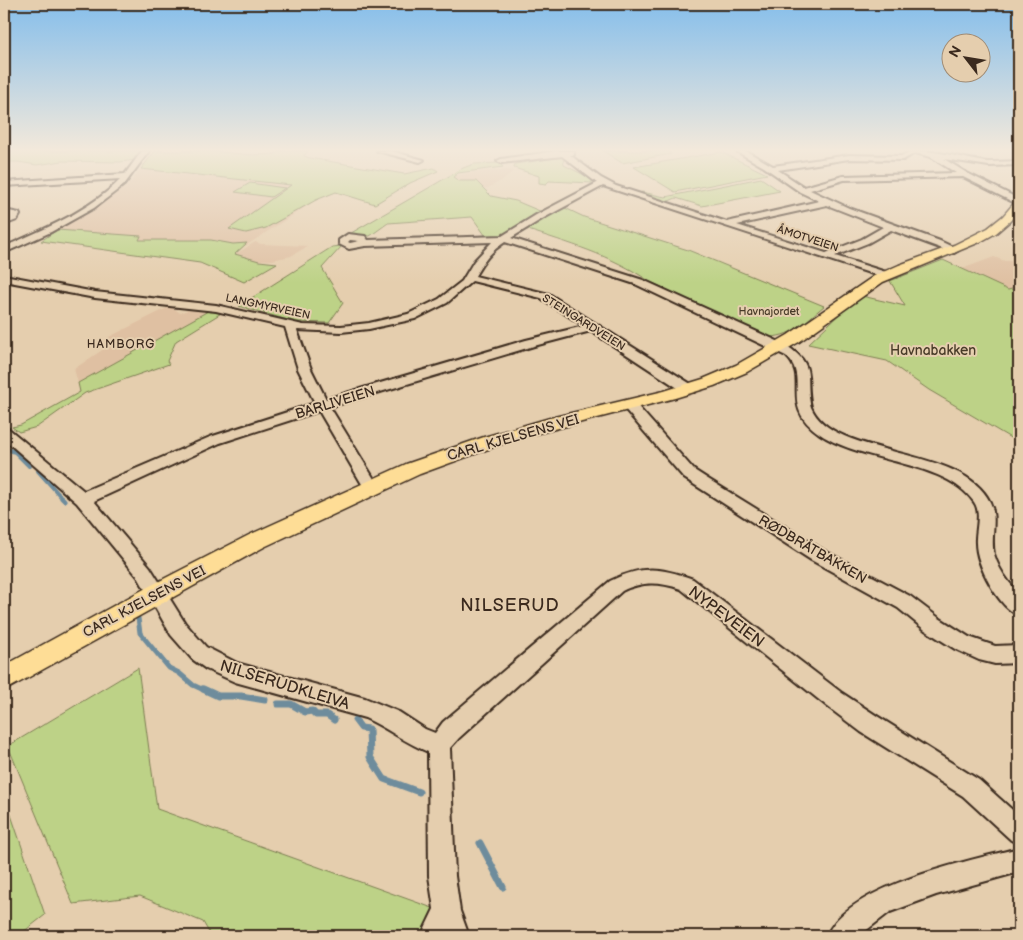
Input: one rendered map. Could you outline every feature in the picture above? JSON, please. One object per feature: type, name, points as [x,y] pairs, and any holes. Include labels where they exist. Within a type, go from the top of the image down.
[{"type":"main road","name":"CARL KJELSENS VEI","points":[[4,679],[157,594],[256,542],[371,487],[441,458],[508,435],[688,389],[737,371],[780,347],[886,275],[954,250],[992,230],[1007,218],[1019,203]]},
{"type":"street","points":[[4,250],[45,232],[106,195]]},
{"type":"street","name":"LANGMYRVEIEN","points":[[4,278],[95,295],[216,308],[290,326],[341,329],[369,326],[397,321],[434,307],[461,288],[470,278],[486,252],[504,239],[581,195]]},
{"type":"street","name":"ÅMOTVEIEN","points":[[638,195],[886,275]]},
{"type":"street","points":[[813,195],[954,250]]},
{"type":"street","points":[[1003,195],[1019,203]]},
{"type":"street","points":[[728,225],[827,202]]},
{"type":"street","points":[[4,214],[16,215],[14,218],[4,222]]},
{"type":"street","points":[[826,256],[865,241],[891,226]]},
{"type":"street","points":[[365,243],[504,239],[639,282],[780,347],[791,354],[800,364],[804,373],[803,402],[805,411],[822,429],[843,441],[947,474],[973,490],[986,508],[984,547],[988,564],[998,582],[1019,607]]},
{"type":"street","name":"STEINGARDVEIEN","points":[[470,278],[540,295],[557,303],[688,389]]},
{"type":"street","points":[[290,326],[296,350],[322,405],[371,487]]},
{"type":"street","name":"BARLIVEIEN","points":[[83,500],[113,484],[215,440],[322,405],[536,341],[594,327]]},
{"type":"street","name":"RØDBRÅTBAKKEN","points":[[629,405],[690,474],[703,483],[817,555],[904,602],[932,624],[962,643],[979,652],[995,655],[1019,654]]},
{"type":"street","name":"NILSERUDKLEIVA","points":[[4,432],[83,500],[144,572],[170,618],[187,641],[213,662],[235,672],[365,708],[392,719],[418,737],[439,745]]},
{"type":"street","name":"NYPEVEIEN","points":[[439,745],[451,730],[616,586],[636,576],[664,575],[687,584],[835,700],[869,724],[971,788],[1019,832]]},
{"type":"street","points":[[439,745],[442,876],[447,911],[456,936]]},
{"type":"street","points":[[840,936],[882,902],[936,882],[1019,860]]},
{"type":"street","points":[[434,936],[447,911]]},
{"type":"shaded area","points":[[113,195],[312,195],[316,200],[247,245],[221,249],[57,230]]},
{"type":"shaded area","points":[[255,242],[261,244],[308,246],[291,256],[272,260],[254,260],[236,254]]},
{"type":"shaded area","points":[[1012,256],[1019,257],[1019,287],[1013,289],[1008,290],[962,269],[994,257],[1005,261],[1016,261],[1016,258]]},
{"type":"shaded area","points":[[171,306],[180,313],[190,309],[207,312],[78,383],[74,369],[117,340],[107,338]]},
{"type":"green space","points":[[256,195],[274,195],[271,197]]},
{"type":"green space","points":[[277,195],[329,195],[266,228],[246,233],[229,229]]},
{"type":"green space","points":[[345,195],[390,195],[375,204]]},
{"type":"green space","points":[[417,195],[490,195],[516,201],[542,212],[503,235],[488,239],[472,217],[388,223],[370,236],[346,236]]},
{"type":"green space","points":[[639,195],[665,197],[676,195],[760,195],[702,206],[676,198],[664,203]]},
{"type":"green space","name":"Havnajordet","points":[[563,207],[584,217],[688,250],[824,306],[790,332],[774,337],[765,337],[649,281],[620,264],[573,245],[525,229]]},
{"type":"green space","points":[[57,230],[141,236],[139,240],[211,240],[233,244],[247,243],[235,254],[259,261],[277,263],[244,282],[200,263],[41,241]]},
{"type":"green space","points":[[342,246],[322,268],[343,303],[329,323],[295,322],[239,306],[332,247]]},
{"type":"green space","name":"Havnabakken","points":[[943,260],[1008,290],[1019,287],[1019,443],[929,390],[887,361],[808,344],[850,304],[862,296],[905,306],[890,281]]},
{"type":"green space","points":[[210,310],[223,312],[176,341],[167,361],[169,364],[85,393],[37,427],[19,432],[12,427],[21,425],[80,392],[78,383]]},
{"type":"green space","points":[[138,668],[157,809],[441,911],[430,936],[211,936],[203,922],[140,896],[73,904],[8,746]]},
{"type":"green space","points":[[10,812],[45,915],[18,936],[4,936],[4,816]]},
{"type":"waterway","points":[[4,448],[15,452],[29,466]]},
{"type":"waterway","points":[[38,471],[63,499]]},
{"type":"waterway","points":[[138,618],[140,633],[169,668],[179,673],[193,685],[206,691]]},
{"type":"waterway","points":[[203,689],[218,696],[241,696],[265,700]]},
{"type":"waterway","points":[[278,704],[291,704],[305,712],[312,711],[316,715],[327,715],[334,720]]},
{"type":"waterway","points":[[355,720],[361,728],[369,729],[370,757],[384,779],[419,792]]},
{"type":"waterway","points":[[480,843],[503,887]]},
{"type":"district","name":"HAMBORG","points":[[121,344]]},
{"type":"district","name":"NILSERUD","points":[[510,605]]}]
